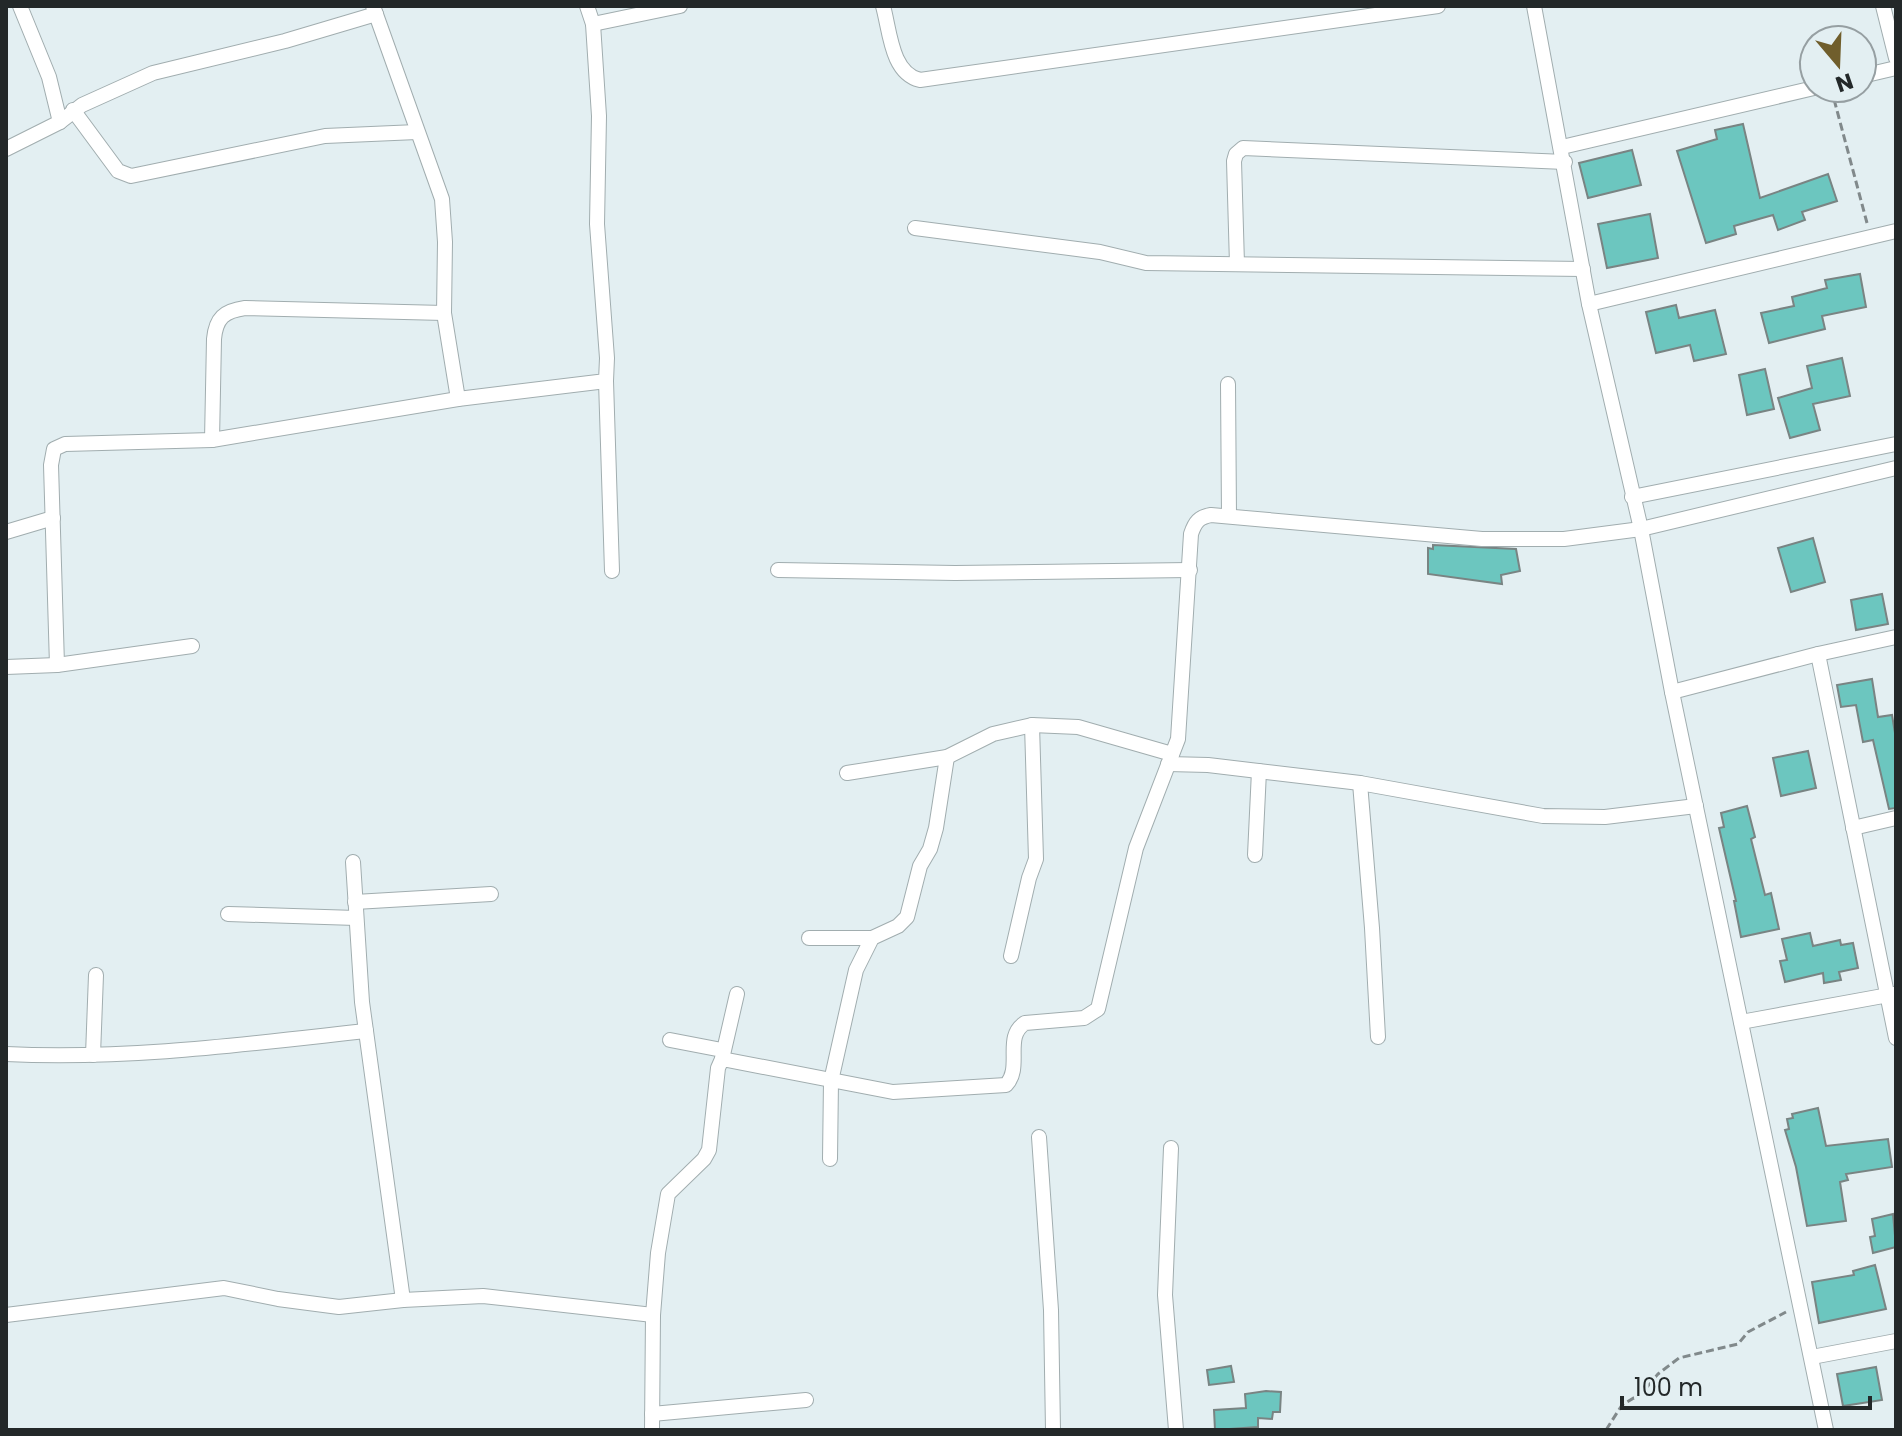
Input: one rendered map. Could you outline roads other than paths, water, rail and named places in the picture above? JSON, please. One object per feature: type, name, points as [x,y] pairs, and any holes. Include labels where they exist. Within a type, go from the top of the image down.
[{"type":"street","points":[[20,6],[49,77],[60,122]]},
{"type":"street","points":[[587,6],[593,24],[599,116],[597,224],[607,358],[612,571]]},
{"type":"street","points":[[593,24],[680,6]]},
{"type":"street","points":[[883,6],[898,65],[909,77],[920,80],[1438,6]]},
{"type":"street","points":[[1534,6],[1589,304],[1641,529],[1672,692],[1826,1430]]},
{"type":"street","points":[[1883,6],[1896,58]]},
{"type":"street","points":[[6,149],[60,122],[73,110],[113,89],[153,73],[285,41],[375,10],[442,199],[444,313],[458,399]]},
{"type":"street","points":[[1237,264],[1234,161],[1243,148],[1563,154],[1798,92]]},
{"type":"street","points":[[73,110],[118,171],[131,176],[325,136],[417,132]]},
{"type":"street","points":[[915,228],[1100,252],[1146,263],[1583,269]]},
{"type":"street","points":[[1589,304],[1896,231]]},
{"type":"street","points":[[212,440],[214,339],[220,316],[245,308],[444,313]]},
{"type":"street","points":[[57,665],[51,465],[54,449],[65,444],[212,440],[458,399],[606,381]]},
{"type":"street","points":[[1228,384],[1229,516]]},
{"type":"street","points":[[1632,497],[1896,444]]},
{"type":"street","points":[[670,1040],[831,1081],[893,1092],[1006,1085],[1014,1074],[1014,1034],[1020,1026],[1084,1018],[1098,1009],[1136,848],[1178,739],[1191,534],[1195,523],[1202,517],[1229,516],[1482,539],[1564,539],[1641,529],[1896,468]]},
{"type":"street","points":[[6,532],[53,518]]},
{"type":"street","points":[[778,570],[955,573],[1190,570]]},
{"type":"street","points":[[1672,692],[1896,637]]},
{"type":"street","points":[[6,667],[57,665],[192,646]]},
{"type":"street","points":[[1818,654],[1891,995],[1896,1038]]},
{"type":"street","points":[[847,773],[947,757],[993,734],[1032,725],[1078,727],[1170,759],[1360,783],[1543,816],[1605,817],[1696,806]]},
{"type":"street","points":[[1011,956],[1036,859],[1032,725]]},
{"type":"street","points":[[809,938],[872,938],[898,926],[907,917],[920,866],[930,849],[936,828],[947,757]]},
{"type":"street","points":[[1255,855],[1259,771]]},
{"type":"street","points":[[1360,783],[1378,1037]]},
{"type":"street","points":[[1853,828],[1896,818]]},
{"type":"street","points":[[353,862],[366,1031],[403,1300]]},
{"type":"street","points":[[355,902],[491,894]]},
{"type":"street","points":[[228,914],[356,918]]},
{"type":"street","points":[[830,1159],[831,1081],[856,970],[872,938]]},
{"type":"street","points":[[93,1055],[96,975]]},
{"type":"street","points":[[652,1430],[653,1315],[658,1253],[668,1194],[687,1172],[704,1159],[709,1150],[718,1068],[737,994]]},
{"type":"street","points":[[1741,1022],[1891,995]]},
{"type":"street","points":[[6,1054],[93,1055],[366,1031]]},
{"type":"street","points":[[1039,1137],[1051,1310],[1053,1430]]},
{"type":"street","points":[[1171,1148],[1165,1295],[1176,1430]]},
{"type":"street","points":[[6,1315],[224,1288],[339,1307],[483,1296],[653,1315]]},
{"type":"street","points":[[1812,1357],[1896,1341]]},
{"type":"street","points":[[652,1414],[806,1400]]}]
